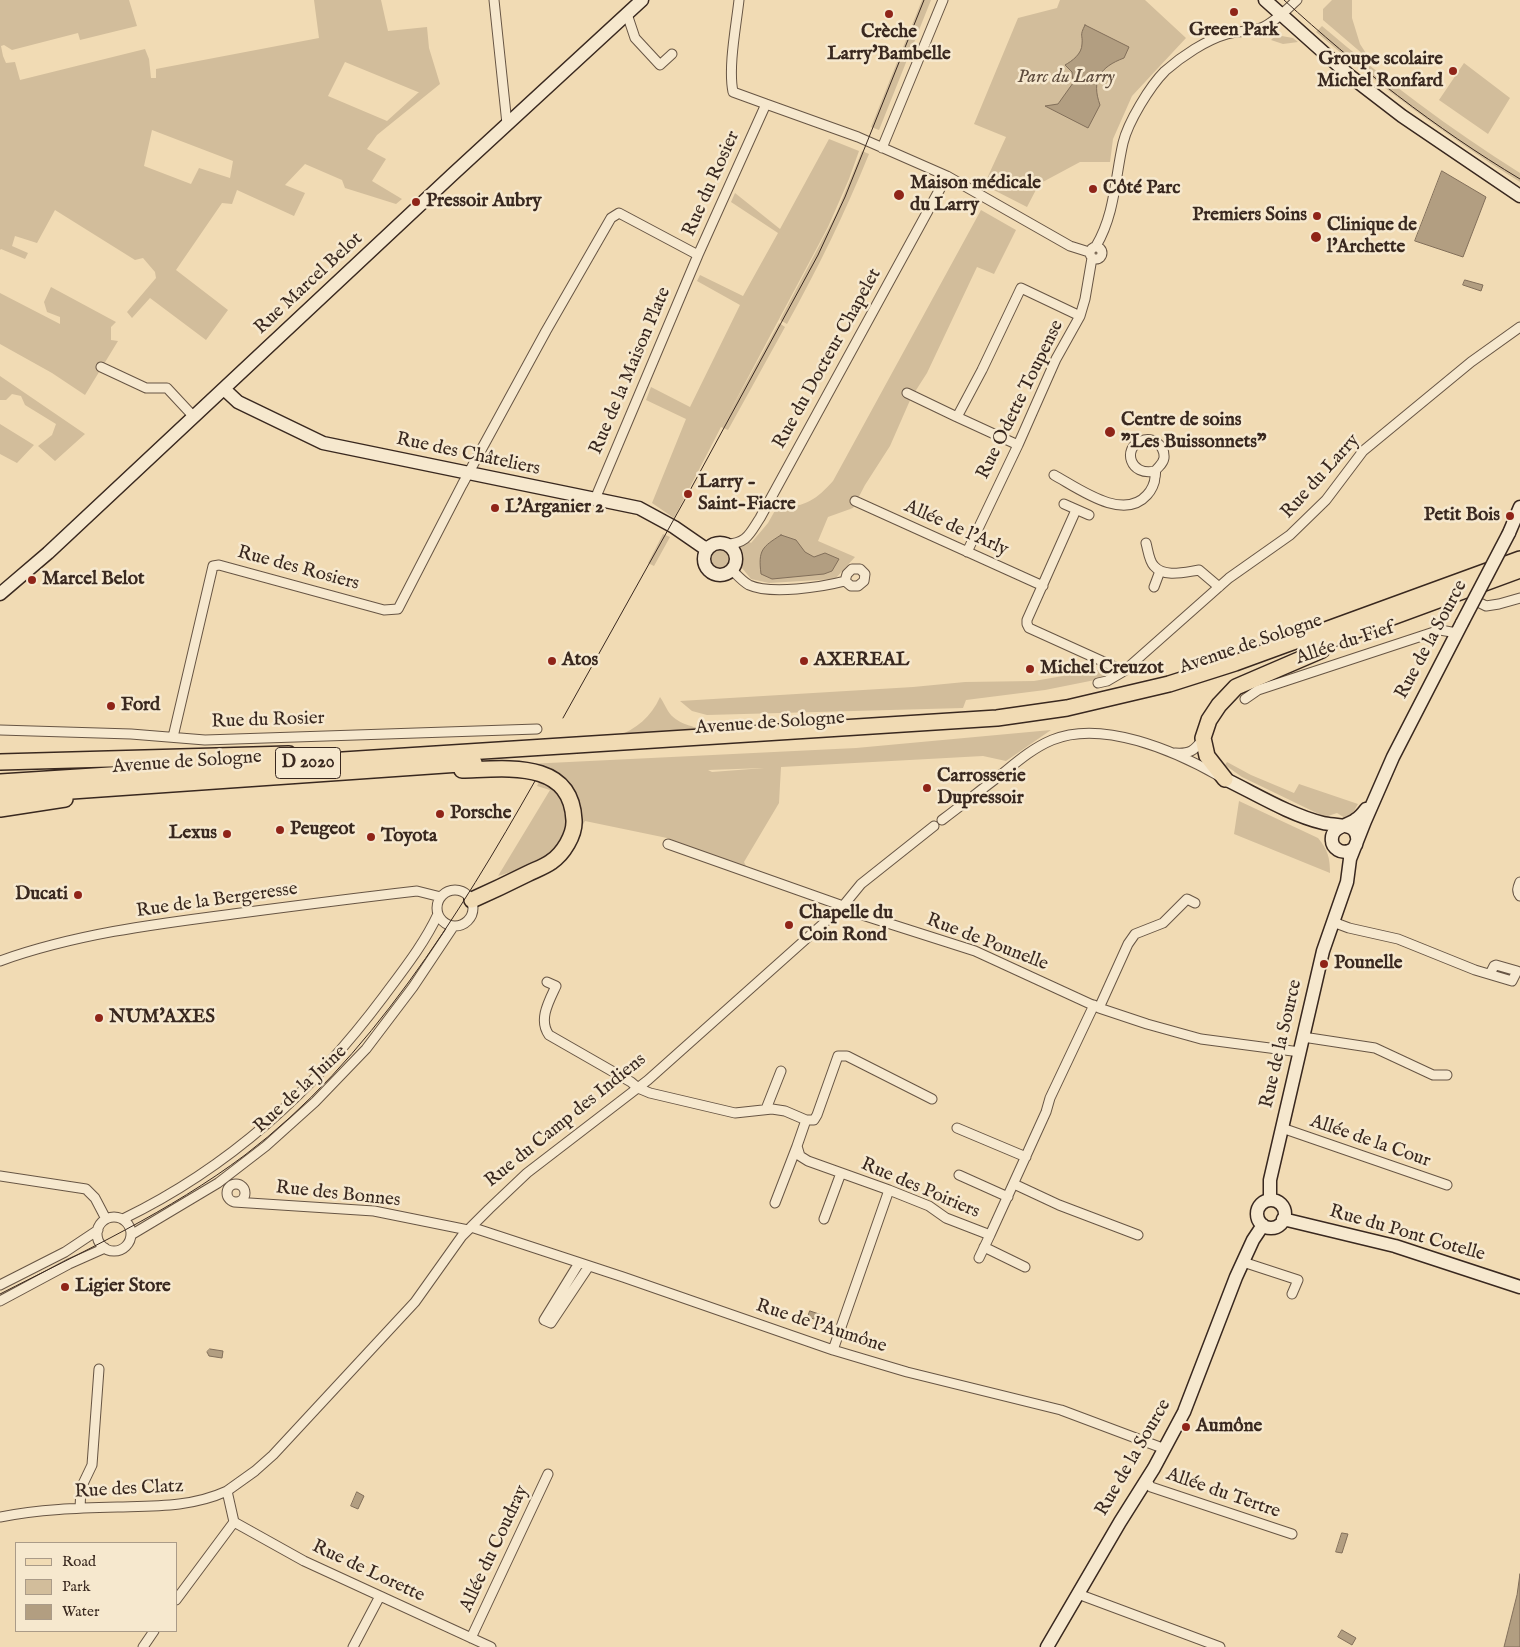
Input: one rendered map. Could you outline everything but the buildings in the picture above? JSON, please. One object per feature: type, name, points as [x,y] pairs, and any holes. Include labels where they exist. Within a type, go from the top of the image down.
[{"type":"main road","name":"Rue Marcel Belot","points":[[0,594],[48,553],[642,0]]},
{"type":"main road","points":[[1265,0],[1350,76],[1402,116],[1520,196]]},
{"type":"main road","name":"Rue des Châteliers","points":[[224,389],[238,402],[323,443],[638,508],[674,527],[703,547],[708,548]]},
{"type":"main road","name":"Rue de la Source","points":[[1270,1200],[1270,1180],[1323,951],[1347,882],[1350,859],[1405,733],[1509,533],[1520,507]]},
{"type":"main road","points":[[716,543],[726,544],[730,546],[736,555],[735,565],[732,570],[720,575],[708,569],[704,558],[708,548],[716,543]]},
{"type":"main road","name":"Avenue de Sologne","points":[[0,782],[926,723],[997,718],[1066,708],[1169,684],[1236,663],[1520,559]]},
{"type":"main road","name":"Avenue de Sologne","points":[[0,796],[331,772],[932,733],[1002,727],[1064,718],[1141,702],[1241,672],[1520,570]]},
{"type":"main road","points":[[1225,779],[1207,756],[1204,738],[1209,720],[1219,705],[1236,688],[1441,599]]},
{"type":"main road","points":[[0,762],[616,744]]},
{"type":"main road","points":[[0,768],[93,760]]},
{"type":"main road","points":[[331,772],[522,768],[552,777],[566,791],[571,803],[574,822],[571,836],[562,852],[551,862],[472,900]]},
{"type":"main road","name":"Rue du Camp des Indiens","points":[[1225,779],[1310,820],[1326,832],[1333,844]]},
{"type":"main road","points":[[0,809],[161,785]]},
{"type":"main road","name":"Rue de la Source","points":[[1340,898],[1341,862],[1332,840],[1334,831],[1359,818],[1378,792]]},
{"type":"main road","name":"Rue du Camp des Indiens","points":[[1310,820],[1345,826]]},
{"type":"main road","points":[[1333,844],[1335,848],[1342,852],[1350,850],[1356,845],[1356,832],[1350,827],[1345,826]]},
{"type":"main road","points":[[1270,1200],[1278,1202],[1284,1214],[1283,1219],[1274,1227],[1262,1225],[1258,1218],[1258,1210],[1262,1203],[1270,1200]]},
{"type":"main road","name":"Rue du Pont Cotelle","points":[[1283,1219],[1394,1246],[1520,1287]]},
{"type":"main road","name":"Rue de la Source","points":[[1047,1647],[1184,1412],[1243,1262],[1262,1225]]},
{"type":"street","points":[[494,0],[507,124]]},
{"type":"street","points":[[739,0],[732,71],[733,92],[882,148],[947,176],[1070,246],[1092,252]]},
{"type":"street","points":[[882,148],[943,0]]},
{"type":"street","name":"Rue Odette Toupense","points":[[967,552],[1018,445],[1056,359],[1080,316],[1085,300],[1092,252],[1103,235],[1110,215],[1123,142],[1148,91],[1165,72],[1182,58],[1203,45],[1226,34],[1262,28],[1281,15],[1297,0]]},
{"type":"street","points":[[627,14],[635,38],[660,65],[672,54]]},
{"type":"street","name":"Rue du Rosier","points":[[468,474],[546,331],[611,218],[619,214],[698,255],[766,104]]},
{"type":"street","name":"Rue du Docteur Chapelet","points":[[726,544],[735,544],[747,538],[760,518],[947,176]]},
{"type":"street","name":"Rue de la Maison Plate","points":[[595,499],[698,255]]},
{"type":"street","points":[[957,416],[982,370],[1021,288],[1080,316]]},
{"type":"street","name":"Rue du Larry","points":[[1098,684],[1124,671],[1229,578],[1290,535],[1326,500],[1363,450],[1471,362],[1520,327]]},
{"type":"street","points":[[101,367],[146,388],[167,388],[194,417]]},
{"type":"street","points":[[907,392],[1018,445]]},
{"type":"street","points":[[1054,475],[1093,497],[1121,505],[1132,504],[1148,494],[1154,483],[1155,471]]},
{"type":"street","name":"Rue des Rosiers","points":[[173,737],[213,566],[219,565],[384,610],[398,609],[468,474]]},
{"type":"street","name":"Allée de l'Arly","points":[[855,501],[1043,586]]},
{"type":"street","points":[[1064,504],[1089,515]]},
{"type":"street","points":[[1076,510],[1027,620],[1029,628],[1124,671]]},
{"type":"street","points":[[1146,543],[1153,565],[1160,571],[1169,573],[1199,570],[1219,587]]},
{"type":"street","points":[[732,570],[740,579],[756,588],[778,590],[828,585],[845,581]]},
{"type":"street","points":[[1154,587],[1160,571]]},
{"type":"street","points":[[1474,600],[1486,606],[1520,598]]},
{"type":"street","name":"Allée du Fief","points":[[1245,699],[1258,690],[1440,630],[1460,628]]},
{"type":"street","name":"Rue du Rosier","points":[[0,730],[130,734],[204,740],[538,729]]},
{"type":"street","name":"Rue du Camp des Indiens","points":[[227,1491],[255,1471],[273,1455],[408,1309],[469,1229],[527,1172],[638,1088],[844,906],[861,884],[1033,750],[1054,739],[1069,736],[1112,735],[1135,740],[1172,753],[1203,766],[1225,779]]},
{"type":"street","points":[[1172,753],[1189,752],[1196,749],[1204,738]]},
{"type":"street","name":"Rue de Pounelle","points":[[668,844],[844,906],[856,913],[975,951],[1097,1006],[1147,1024],[1201,1039],[1300,1052]]},
{"type":"street","points":[[1520,882],[1518,888],[1520,896]]},
{"type":"street","points":[[457,890],[467,894],[472,900],[474,910],[469,920],[464,924],[453,926],[443,922],[438,914],[438,902],[441,897],[451,891],[457,890]]},
{"type":"street","name":"Rue de la Bergeresse","points":[[0,961],[55,944],[99,934],[190,919],[417,891],[441,897]]},
{"type":"street","name":"Rue des Poiriers","points":[[797,1146],[800,1156],[808,1161],[929,1206],[946,1218],[983,1234],[990,1235],[1046,1112],[1050,1098],[1128,944],[1135,934],[1163,923],[1187,899],[1195,903]]},
{"type":"street","name":"Rue de la Juine","points":[[106,1219],[117,1217],[122,1219],[169,1195],[217,1164],[250,1139],[309,1086],[363,1024],[424,942],[438,914]]},
{"type":"street","points":[[1333,922],[1348,928],[1398,939],[1475,970],[1490,974]]},
{"type":"street","name":"Rue de la Juine","points":[[0,1301],[69,1264],[105,1248],[116,1251],[122,1249],[130,1241],[131,1235],[218,1184],[266,1146],[315,1102],[366,1050],[413,987],[453,926]]},
{"type":"street","points":[[547,982],[556,986],[546,1010],[545,1030],[549,1035],[650,1094],[735,1113],[766,1109],[785,1111],[806,1120],[814,1120],[838,1056],[848,1056],[932,1099]]},
{"type":"street","points":[[1303,1038],[1375,1048],[1433,1075],[1447,1075]]},
{"type":"street","points":[[766,1109],[782,1071]]},
{"type":"street","points":[[775,1203],[806,1120]]},
{"type":"street","points":[[957,1128],[1026,1157]]},
{"type":"street","name":"Allée de la Cour","points":[[1282,1128],[1448,1186]]},
{"type":"street","points":[[824,1219],[841,1173]]},
{"type":"street","points":[[959,1175],[1008,1197]]},
{"type":"street","points":[[0,1176],[86,1189],[95,1198],[106,1219],[98,1230],[98,1239],[105,1248]]},
{"type":"street","points":[[1014,1184],[1059,1205],[1138,1235]]},
{"type":"street","points":[[833,1350],[889,1190]]},
{"type":"street","name":"Rue des Bonnes","points":[[234,1202],[374,1211],[469,1229]]},
{"type":"street","points":[[122,1219],[128,1224],[131,1235]]},
{"type":"street","name":"Rue de l'Aumône","points":[[469,1229],[589,1266],[833,1350],[907,1372],[1061,1410],[1164,1449]]},
{"type":"street","points":[[0,1285],[66,1252],[98,1230]]},
{"type":"street","points":[[979,1258],[990,1235]]},
{"type":"street","points":[[984,1247],[1025,1268]]},
{"type":"street","points":[[1243,1262],[1298,1280],[1292,1294]]},
{"type":"street","points":[[579,1263],[544,1320],[551,1323],[589,1266]]},
{"type":"street","points":[[80,1508],[81,1488],[92,1465],[99,1369]]},
{"type":"street","name":"Allée du Coudray","points":[[471,1638],[548,1474]]},
{"type":"street","name":"Allée du Tertre","points":[[1146,1480],[1151,1487],[1292,1534]]},
{"type":"street","points":[[178,1597],[234,1522],[227,1491]]},
{"type":"street","name":"Rue des Clatz","points":[[0,1516],[80,1508],[185,1504],[214,1497],[227,1491]]},
{"type":"street","name":"Rue de Lorette","points":[[234,1522],[304,1560],[491,1647]]},
{"type":"street","points":[[1078,1594],[1220,1647]]},
{"type":"street","points":[[353,1647],[380,1596]]},
{"type":"street","points":[[144,1647],[153,1632]]},
{"type":"green space","points":[[0,0],[129,0],[137,26],[80,40],[78,33],[12,50],[4,45],[1,46],[6,63],[15,62],[20,80],[145,49],[149,59],[151,78],[156,78],[156,69],[319,38],[314,0],[381,0],[388,31],[427,27],[429,48],[440,84],[377,135],[367,149],[386,159],[372,181],[402,199],[396,204],[345,188],[342,180],[305,164],[285,185],[305,193],[294,216],[237,190],[232,204],[222,203],[176,270],[228,310],[206,340],[150,298],[132,318],[127,312],[156,278],[155,272],[143,258],[135,260],[55,210],[37,243],[15,236],[12,246],[28,253],[25,259],[0,250]],"holes":[[[345,62],[418,92],[419,92],[387,121],[328,96]],[[152,130],[233,161],[230,178],[199,168],[191,184],[144,166]]]},
{"type":"green space","points":[[922,0],[931,0],[879,130],[871,127]]},
{"type":"green space","name":"Parc du Larry","points":[[1060,0],[1145,0],[1186,38],[1132,96],[1113,139],[1110,162],[1080,162],[1039,184],[1027,207],[984,185],[1006,137],[974,124],[1018,18],[1057,8]]},
{"type":"green space","points":[[1332,0],[1352,0],[1352,18],[1360,44],[1371,61],[1323,20],[1323,9]]},
{"type":"green space","points":[[1322,26],[1418,103],[1520,173],[1520,182],[1415,111],[1365,72],[1316,32]]},
{"type":"green space","points":[[1276,35],[1293,38],[1298,42],[1283,44],[1271,40]]},
{"type":"green space","points":[[1464,63],[1510,98],[1488,134],[1439,100]]},
{"type":"green space","points":[[829,139],[859,151],[849,179],[828,227],[727,417],[779,323],[785,327],[728,430],[721,427],[674,518],[652,503],[686,419],[646,400],[651,387],[690,407],[740,305],[697,281],[700,275],[743,296],[778,233],[731,202],[735,193],[780,229]]},
{"type":"green space","points":[[862,151],[869,154],[860,176],[831,240],[787,324],[780,320],[836,214]]},
{"type":"green space","points":[[981,210],[1016,230],[994,274],[977,267],[927,373],[911,398],[890,446],[853,508],[828,517],[818,541],[855,557],[835,579],[769,583],[751,579],[742,568],[741,555],[737,548],[748,541],[751,543],[768,523],[777,507],[795,506],[809,502],[833,481]]},
{"type":"green space","points":[[51,287],[116,322],[111,327],[111,340],[118,341],[85,395],[52,373],[0,344],[0,293],[60,324],[60,317],[47,312],[44,302]]},
{"type":"green space","points":[[0,376],[85,434],[55,461],[38,446],[52,435],[56,424],[25,405],[21,396],[12,394],[6,400],[0,400]]},
{"type":"green space","points":[[0,424],[34,445],[17,463],[0,454]]},
{"type":"green space","points":[[663,534],[670,537],[654,566],[648,563]]},
{"type":"green space","points":[[720,550],[726,553],[729,559],[726,565],[720,568],[714,565],[711,559],[714,553]]},
{"type":"green space","points":[[1103,669],[1110,677],[1045,690],[966,700],[963,708],[707,715],[692,711],[680,701],[913,687],[965,682],[1034,681]]},
{"type":"green space","points":[[660,697],[668,711],[676,719],[707,730],[615,737],[642,722],[652,711]]},
{"type":"green space","points":[[1051,730],[1006,761],[983,756],[781,767],[779,803],[744,862],[747,868],[667,838],[585,821],[577,836],[578,809],[528,764],[856,748]],"holes":[[[764,768],[712,772],[708,770]]]},
{"type":"green space","points":[[1227,762],[1251,775],[1294,793],[1299,784],[1358,804],[1351,816],[1345,818],[1337,813],[1325,817],[1242,777],[1225,765]]},
{"type":"green space","points":[[540,780],[560,792],[565,806],[567,833],[563,842],[549,856],[528,866],[498,876],[550,790],[537,786]]},
{"type":"green space","points":[[1239,801],[1318,838],[1328,854],[1330,873],[1234,834]]},
{"type":"water","points":[[1085,25],[1129,47],[1124,58],[1103,70],[1097,82],[1097,96],[1100,105],[1088,128],[1045,106],[1058,104],[1073,83],[1072,72],[1065,65],[1082,48],[1082,34]]},
{"type":"water","points":[[1442,171],[1486,197],[1463,257],[1415,241]]},
{"type":"water","points":[[1465,280],[1483,285],[1481,291],[1463,285]]},
{"type":"water","points":[[781,535],[796,540],[805,552],[814,557],[825,553],[839,559],[832,571],[824,574],[772,579],[761,574],[761,554],[769,543]]},
{"type":"water","points":[[810,1311],[825,1316],[823,1322],[808,1317]]},
{"type":"water","points":[[210,1349],[223,1351],[222,1358],[209,1356],[207,1352]]},
{"type":"water","points":[[357,1492],[364,1496],[358,1509],[351,1506]]},
{"type":"water","points":[[1342,1533],[1348,1534],[1342,1553],[1336,1552]]},
{"type":"water","points":[[1520,1574],[1520,1647],[1504,1647],[1517,1595]]},
{"type":"water","points":[[1342,1630],[1356,1638],[1352,1645],[1338,1637]]},
{"type":"tram line","points":[[563,718],[818,255],[845,197],[924,0]]},
{"type":"tram line","points":[[1284,0],[1368,73],[1427,118],[1520,179]]},
{"type":"tram line","points":[[0,1294],[126,1230],[186,1195],[245,1155],[290,1117],[332,1076],[371,1031],[408,983],[475,883],[535,781]]},
{"type":"place","name":"Green Park","points":[[1234,12]]},
{"type":"place","name":"Crèche Larry'Bambelle","points":[[889,14]]},
{"type":"place","name":"Groupe scolaire Michel Ronfard","points":[[1453,71]]},
{"type":"place","name":"Côté Parc","points":[[1093,189]]},
{"type":"place","name":"Maison médicale du Larry","points":[[899,195]]},
{"type":"place","name":"Pressoir Aubry","points":[[416,202]]},
{"type":"place","name":"Premiers Soins","points":[[1317,216]]},
{"type":"place","name":"Clinique de l'Archette","points":[[1316,237]]},
{"type":"place","name":"Centre de soins \"Les Buissonnets\"","points":[[1110,432]]},
{"type":"place","name":"Larry - Saint-Fiacre","points":[[688,494]]},
{"type":"place","name":"L'Arganier 2","points":[[495,508]]},
{"type":"place","name":"Petit Bois","points":[[1510,516]]},
{"type":"place","name":"Marcel Belot","points":[[32,580]]},
{"type":"place","name":"Atos","points":[[552,661]]},
{"type":"place","name":"AXEREAL","points":[[804,661]]},
{"type":"place","name":"Michel Creuzot","points":[[1030,669]]},
{"type":"place","name":"Ford","points":[[111,706]]},
{"type":"place","name":"Carrosserie Dupressoir","points":[[927,788]]},
{"type":"place","name":"Porsche","points":[[440,814]]},
{"type":"place","name":"Peugeot","points":[[280,830]]},
{"type":"place","name":"Lexus","points":[[227,834]]},
{"type":"place","name":"Toyota","points":[[371,837]]},
{"type":"place","name":"Ducati","points":[[78,895]]},
{"type":"place","name":"Chapelle du Coin Rond","points":[[789,925]]},
{"type":"place","name":"Pounelle","points":[[1324,964]]},
{"type":"place","name":"NUM'AXES","points":[[99,1018]]},
{"type":"place","name":"Ligier Store","points":[[65,1287]]},
{"type":"place","name":"Aumône","points":[[1186,1427]]}]
